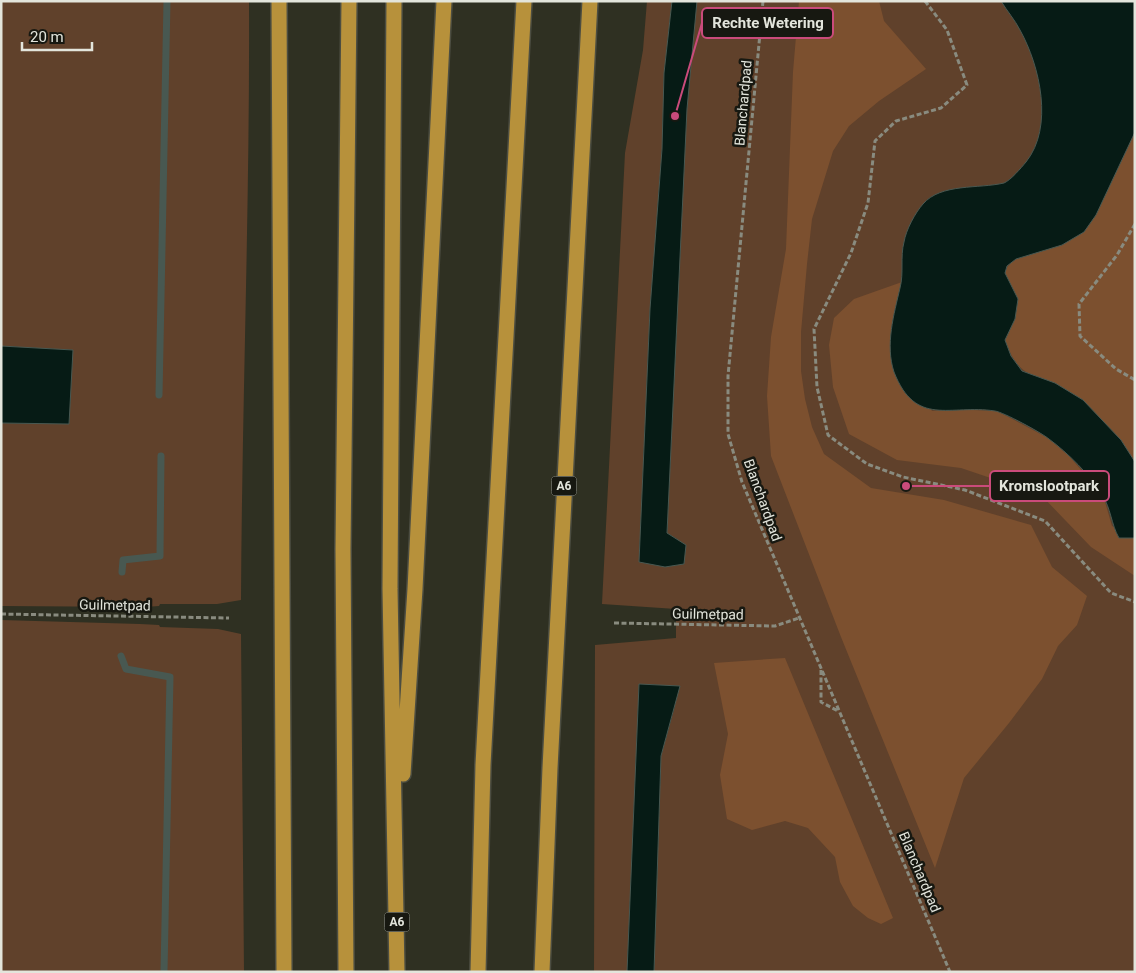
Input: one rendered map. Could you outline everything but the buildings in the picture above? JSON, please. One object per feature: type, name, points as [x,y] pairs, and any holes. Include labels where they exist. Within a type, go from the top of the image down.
[{"type":"highway","points":[[279,1],[284,972]]},
{"type":"highway","points":[[346,972],[343,549],[349,1]]},
{"type":"highway","name":"A6","points":[[394,1],[390,590],[397,972]]},
{"type":"highway","name":"A6","points":[[396,872],[415,589],[444,1]]},
{"type":"highway","points":[[478,972],[483,765],[524,1]]},
{"type":"highway","name":"A6","points":[[542,972],[550,768],[590,1]]},
{"type":"path","name":"Blanchardpad","points":[[763,1],[728,376],[728,434],[742,482],[950,972]]},
{"type":"path","points":[[926,1],[947,30],[967,85],[942,108],[896,121],[875,141],[868,203],[852,253],[814,329],[817,387],[828,435],[868,464],[903,477],[965,490],[1045,521],[1111,593],[1135,602]]},
{"type":"path","points":[[1135,224],[1117,255],[1079,304],[1080,336],[1116,369],[1135,380]]},
{"type":"path","name":"Guilmetpad","points":[[1,614],[229,618]]},
{"type":"path","name":"Guilmetpad","points":[[614,622],[775,626],[799,618]]},
{"type":"path","points":[[821,668],[821,702],[839,711]]},
{"type":"shaded area","points":[[1,1],[249,1],[241,600],[217,604],[160,604],[159,606],[145,607],[1,606],[1,423],[69,424],[72,350],[1,346]]},
{"type":"shaded area","points":[[647,1],[672,1],[664,73],[662,149],[650,309],[639,562],[677,539],[667,533],[680,241],[683,1],[1135,1],[1135,972],[654,972],[661,756],[675,706],[675,686],[639,684],[627,972],[594,972],[595,645],[676,638],[676,609],[602,604],[625,153],[643,50]]},
{"type":"shaded area","points":[[799,1],[879,1],[884,21],[926,69],[879,101],[849,126],[833,151],[812,219],[801,332],[801,371],[812,427],[824,454],[871,488],[944,500],[1031,525],[1052,567],[1087,596],[1077,625],[1058,646],[1042,679],[964,778],[935,868],[841,637],[771,456],[767,396],[771,337],[786,249],[793,72]]},
{"type":"shaded area","points":[[1135,132],[1135,462],[1016,362],[1005,340],[1015,319],[1018,299],[1005,273],[1011,263],[1029,255],[1116,167]]},
{"type":"shaded area","points":[[902,282],[892,323],[890,346],[932,411],[951,409],[997,411],[1048,438],[1069,456],[1103,495],[1112,526],[1135,538],[1135,576],[1091,547],[1041,495],[961,468],[897,460],[849,434],[833,387],[829,345],[834,318],[854,299]]},
{"type":"shaded area","points":[[1,620],[159,625],[160,627],[218,629],[241,634],[244,972],[1,972]]},
{"type":"shaded area","points":[[785,658],[893,918],[881,924],[868,918],[853,906],[840,882],[835,857],[808,828],[785,821],[752,830],[727,819],[720,775],[728,734],[714,663]]},
{"type":"water","points":[[672,1],[697,1],[687,109],[667,533],[686,545],[684,564],[665,567],[639,562],[650,309],[662,149],[664,73]]},
{"type":"water","points":[[1001,1],[1135,1],[1135,132],[1096,215],[1084,232],[1062,245],[1016,259],[1007,266],[1005,273],[1018,299],[1015,319],[1005,340],[1011,356],[1022,371],[1055,383],[1083,400],[1121,440],[1135,462],[1135,538],[1119,538],[1105,500],[1097,487],[1064,451],[1049,439],[1022,423],[995,411],[936,410],[924,407],[913,401],[903,389],[891,362],[891,330],[901,282],[903,248],[907,232],[917,212],[931,197],[940,193],[961,188],[1004,183],[1016,174],[1026,162],[1035,148],[1040,132],[1041,96],[1033,61],[1020,30]]},
{"type":"water","points":[[1,346],[73,350],[69,424],[1,423]]},
{"type":"water","points":[[639,684],[680,686],[661,756],[654,972],[627,972]]},
{"type":"waterway","points":[[159,395],[167,1]]},
{"type":"waterway","points":[[122,572],[123,560],[160,556],[161,456]]},
{"type":"waterway","points":[[121,656],[126,669],[170,677],[164,972]]},
{"type":"place","name":"Rechte Wetering","points":[[675,116]]},
{"type":"place","name":"Kromslootpark","points":[[906,486]]}]
